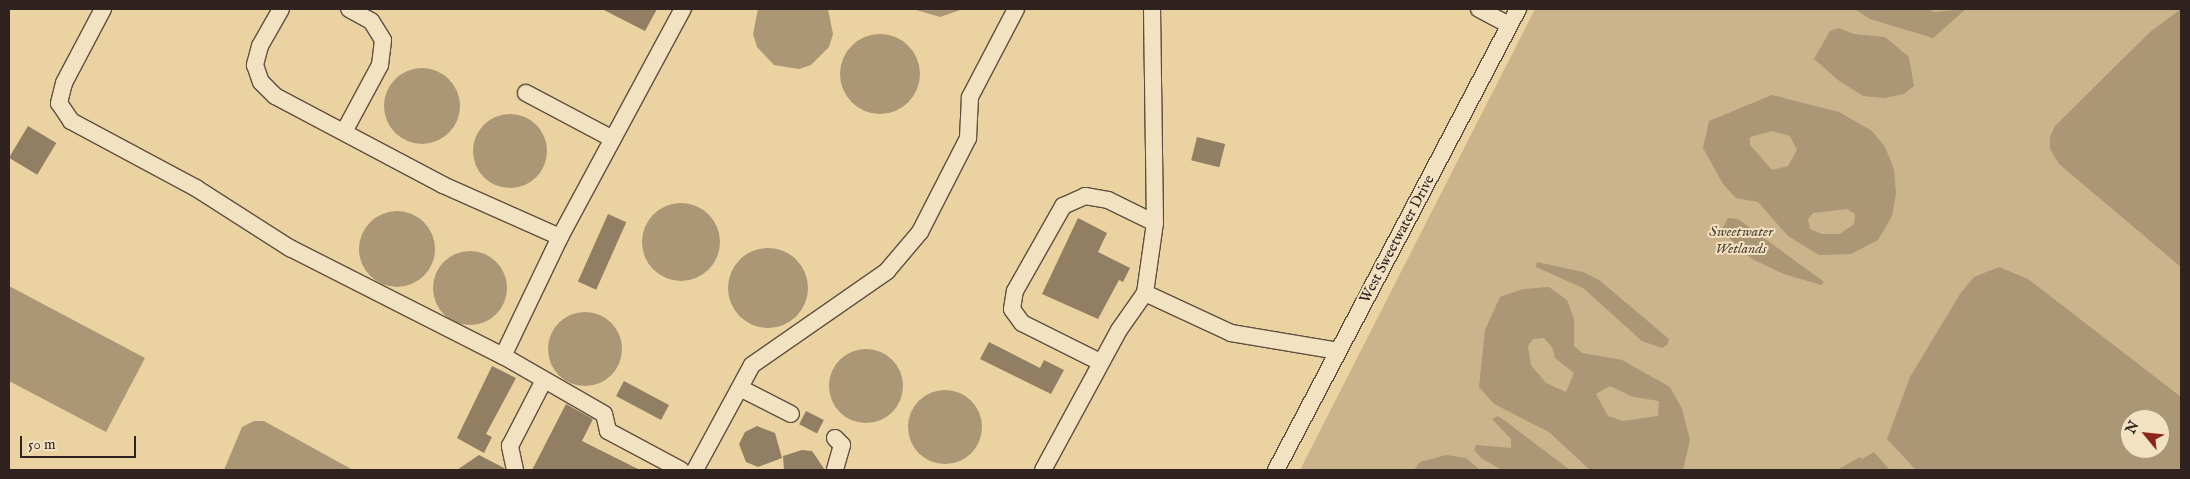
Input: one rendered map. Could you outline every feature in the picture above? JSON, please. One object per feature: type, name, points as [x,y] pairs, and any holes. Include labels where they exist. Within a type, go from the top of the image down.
[{"type":"street","points":[[103,9],[64,82],[59,104],[71,120],[196,188],[290,248],[503,356],[604,414],[608,432],[680,470]]},
{"type":"street","points":[[281,9],[257,56],[255,65],[261,82],[275,96],[345,130],[443,185],[560,237]]},
{"type":"street","points":[[345,130],[380,65],[384,40],[372,21],[349,9]]},
{"type":"street","points":[[503,356],[560,237],[683,9]]},
{"type":"street","points":[[695,470],[752,365],[887,271],[920,232],[968,138],[970,97],[1016,9]]},
{"type":"street","points":[[1043,470],[1100,362],[1145,293],[1155,223],[1152,9]]},
{"type":"street","points":[[1479,9],[1509,25]]},
{"type":"street","name":"West Sweetwater Drive","points":[[1276,470],[1518,9]]},
{"type":"street","points":[[526,93],[613,138]]},
{"type":"street","points":[[1100,362],[1022,323],[1012,309],[1015,291],[1063,206],[1085,196],[1108,200],[1155,223]]},
{"type":"street","points":[[1145,293],[1231,333],[1338,351]]},
{"type":"street","points":[[515,470],[510,446],[544,380]]},
{"type":"street","points":[[740,388],[791,414]]},
{"type":"street","points":[[834,438],[842,445],[835,470]]},
{"type":"green space","name":"Sweetwater Wetlands","points":[[1535,9],[2181,9],[2181,470],[1300,470]]},
{"type":"shaded area","points":[[758,9],[828,9],[833,34],[829,47],[811,65],[799,69],[774,65],[757,47],[753,34]]},
{"type":"shaded area","points":[[913,9],[963,9],[940,17]]},
{"type":"shaded area","points":[[1855,9],[1928,9],[1935,12],[1966,9],[1933,38],[1870,19]]},
{"type":"shaded area","points":[[2181,9],[2181,267],[2059,164],[2050,149],[2050,137],[2055,126],[2150,32]]},
{"type":"shaded area","points":[[1839,28],[1854,34],[1885,37],[1909,57],[1914,86],[1904,94],[1884,98],[1863,96],[1838,80],[1814,59],[1830,31]]},
{"type":"shaded area","points":[[880,34],[895,37],[908,46],[917,59],[920,74],[917,89],[908,102],[895,111],[880,114],[865,111],[852,102],[843,89],[840,74],[843,59],[852,46],[865,37]]},
{"type":"shaded area","points":[[422,68],[436,71],[449,79],[457,92],[460,106],[457,120],[449,133],[436,141],[422,144],[408,141],[395,133],[387,120],[384,106],[387,92],[395,79],[408,71]]},
{"type":"shaded area","points":[[1772,95],[1839,112],[1872,131],[1885,147],[1894,169],[1896,193],[1892,216],[1878,240],[1851,254],[1819,255],[1788,236],[1758,202],[1736,198],[1723,184],[1703,148],[1709,121]],"holes":[[[1772,131],[1790,136],[1797,150],[1788,166],[1772,170],[1750,145],[1750,137]],[[1847,209],[1855,214],[1854,224],[1840,234],[1822,234],[1810,229],[1808,219],[1813,213]]]},
{"type":"shaded area","points":[[503,114],[517,114],[531,120],[541,130],[547,144],[547,158],[541,172],[531,182],[517,188],[503,188],[489,182],[479,172],[473,158],[473,144],[479,130],[489,120]]},
{"type":"shaded area","points":[[673,203],[689,203],[703,209],[714,220],[720,234],[720,250],[714,264],[703,275],[689,281],[673,281],[659,275],[648,264],[642,250],[642,234],[648,220],[659,209]]},
{"type":"shaded area","points":[[397,211],[411,214],[424,222],[432,235],[435,249],[432,263],[424,276],[411,284],[397,287],[383,284],[370,276],[362,263],[359,249],[362,235],[370,222],[383,214]]},
{"type":"shaded area","points":[[1728,218],[1738,219],[1824,282],[1821,285],[1784,274],[1752,259],[1721,231]]},
{"type":"shaded area","points":[[768,248],[783,251],[796,260],[805,273],[808,288],[805,303],[796,316],[783,325],[768,328],[753,325],[740,316],[731,303],[728,288],[731,273],[740,260],[753,251]]},
{"type":"shaded area","points":[[463,251],[477,251],[491,257],[501,267],[507,281],[507,295],[501,309],[491,319],[477,325],[463,325],[449,319],[439,309],[433,295],[433,281],[439,267],[449,257]]},
{"type":"shaded area","points":[[1537,262],[1583,272],[1599,280],[1669,339],[1668,344],[1662,348],[1642,341],[1583,288],[1536,267]]},
{"type":"shaded area","points":[[1999,267],[2028,279],[2181,397],[2181,470],[1916,470],[1887,439],[1910,377],[1960,294],[1974,277]]},
{"type":"shaded area","points":[[9,286],[145,358],[106,432],[9,381]]},
{"type":"shaded area","points":[[1549,287],[1567,300],[1574,319],[1574,346],[1582,353],[1622,360],[1670,387],[1682,409],[1690,440],[1683,470],[1590,470],[1549,432],[1494,404],[1479,387],[1485,330],[1500,297],[1523,289]],"holes":[[[1544,338],[1552,347],[1555,358],[1574,373],[1566,392],[1546,383],[1531,365],[1528,346],[1533,339]],[[1610,386],[1633,397],[1659,401],[1658,416],[1623,421],[1608,416],[1596,394]]]},
{"type":"shaded area","points":[[578,312],[592,312],[606,318],[616,328],[622,342],[620,363],[606,380],[592,386],[578,386],[564,380],[554,370],[548,356],[548,342],[554,328],[564,318]]},
{"type":"shaded area","points":[[866,349],[887,355],[897,365],[903,386],[897,407],[887,417],[866,423],[845,417],[835,407],[829,386],[835,365],[845,355]]},
{"type":"shaded area","points":[[945,390],[966,396],[976,406],[982,427],[976,448],[966,458],[945,464],[924,458],[914,448],[908,427],[914,406],[924,396]]},
{"type":"shaded area","points":[[1498,416],[1570,470],[1502,470],[1481,458],[1474,450],[1476,445],[1511,448],[1511,439],[1492,419]]},
{"type":"shaded area","points":[[254,421],[264,421],[353,470],[224,470],[242,427]]},
{"type":"shaded area","points":[[1874,452],[1890,470],[1837,470],[1860,457],[1862,459]]},
{"type":"shaded area","points":[[1446,455],[1466,458],[1480,470],[1414,470],[1420,462]]},
{"type":"building","points":[[602,9],[657,9],[645,31]]},
{"type":"building","points":[[28,126],[56,143],[37,175],[9,158]]},
{"type":"building","points":[[1197,137],[1225,144],[1219,167],[1191,160]]},
{"type":"building","points":[[608,214],[626,222],[596,290],[578,282]]},
{"type":"building","points":[[1078,218],[1107,233],[1098,252],[1130,268],[1123,282],[1119,280],[1098,319],[1042,294]]},
{"type":"building","points":[[989,342],[1040,368],[1044,360],[1064,370],[1051,394],[980,359]]},
{"type":"building","points":[[492,366],[516,378],[486,434],[492,437],[484,453],[457,438]]},
{"type":"building","points":[[624,381],[669,405],[661,420],[616,396]]},
{"type":"building","points":[[566,404],[593,419],[582,441],[640,470],[532,470]]},
{"type":"building","points":[[806,411],[824,420],[817,433],[799,424]]},
{"type":"building","points":[[757,426],[775,433],[782,458],[758,467],[746,462],[739,444],[745,432]]},
{"type":"building","points":[[802,450],[812,451],[825,470],[784,470],[783,456]]},
{"type":"building","points":[[479,455],[504,468],[505,470],[457,470]]}]
